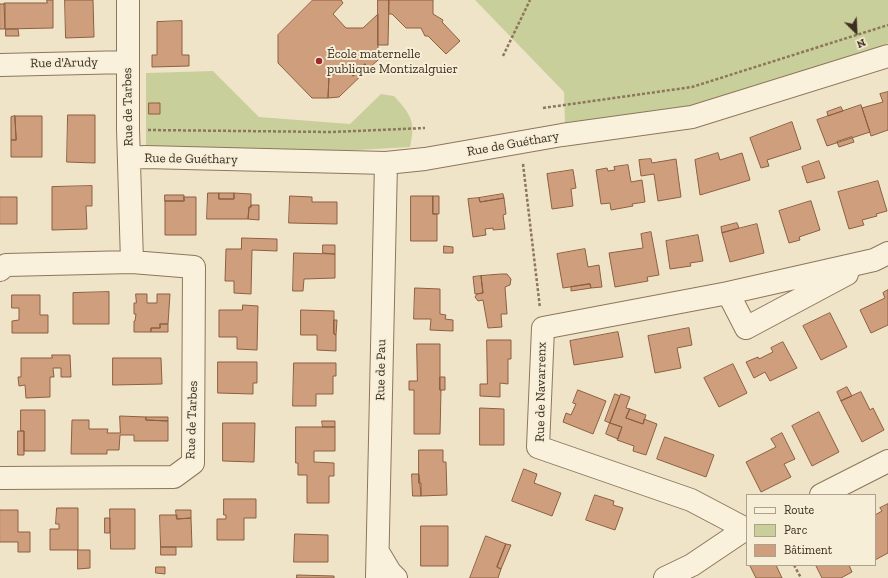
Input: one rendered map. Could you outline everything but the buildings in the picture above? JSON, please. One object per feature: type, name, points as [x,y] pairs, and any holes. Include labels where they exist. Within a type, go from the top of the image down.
[{"type":"street","name":"Rue de Tarbes","points":[[128,0],[129,158],[132,262]]},
{"type":"street","name":"Rue de Guéthary","points":[[129,158],[145,157],[386,163],[425,159],[520,142],[692,117],[888,56]]},
{"type":"street","name":"Rue d'Arudy","points":[[0,65],[128,62]]},
{"type":"street","name":"Rue de Pau","points":[[377,578],[386,163]]},
{"type":"street","name":"Rue de Navarrenx","points":[[728,294],[746,328],[881,257]]},
{"type":"street","name":"Rue de Navarrenx","points":[[746,528],[691,500],[538,447],[542,328],[728,294],[881,257]]},
{"type":"street","name":"Rue de Tarbes","points":[[0,270],[6,265],[132,262],[194,267],[193,463],[174,477],[0,478]]},
{"type":"street","points":[[823,494],[888,461]]},
{"type":"street","points":[[666,578],[692,564],[746,530]]},
{"type":"street","points":[[378,552],[390,572],[396,578]]},
{"type":"path","points":[[503,56],[530,0]]},
{"type":"path","points":[[543,108],[692,87],[888,24]]},
{"type":"path","points":[[146,130],[332,132],[425,128]]},
{"type":"path","points":[[520,142],[542,328]]},
{"type":"path","points":[[795,566],[801,578]]},
{"type":"green space","points":[[475,0],[888,0],[888,43],[884,46],[692,106],[565,126],[564,92]]},
{"type":"green space","points":[[213,71],[259,117],[350,124],[381,94],[394,96],[405,108],[411,119],[412,138],[410,147],[340,151],[146,146],[146,73]]},
{"type":"place","name":"École maternelle publique Montizalguier","points":[[319,61]]}]
